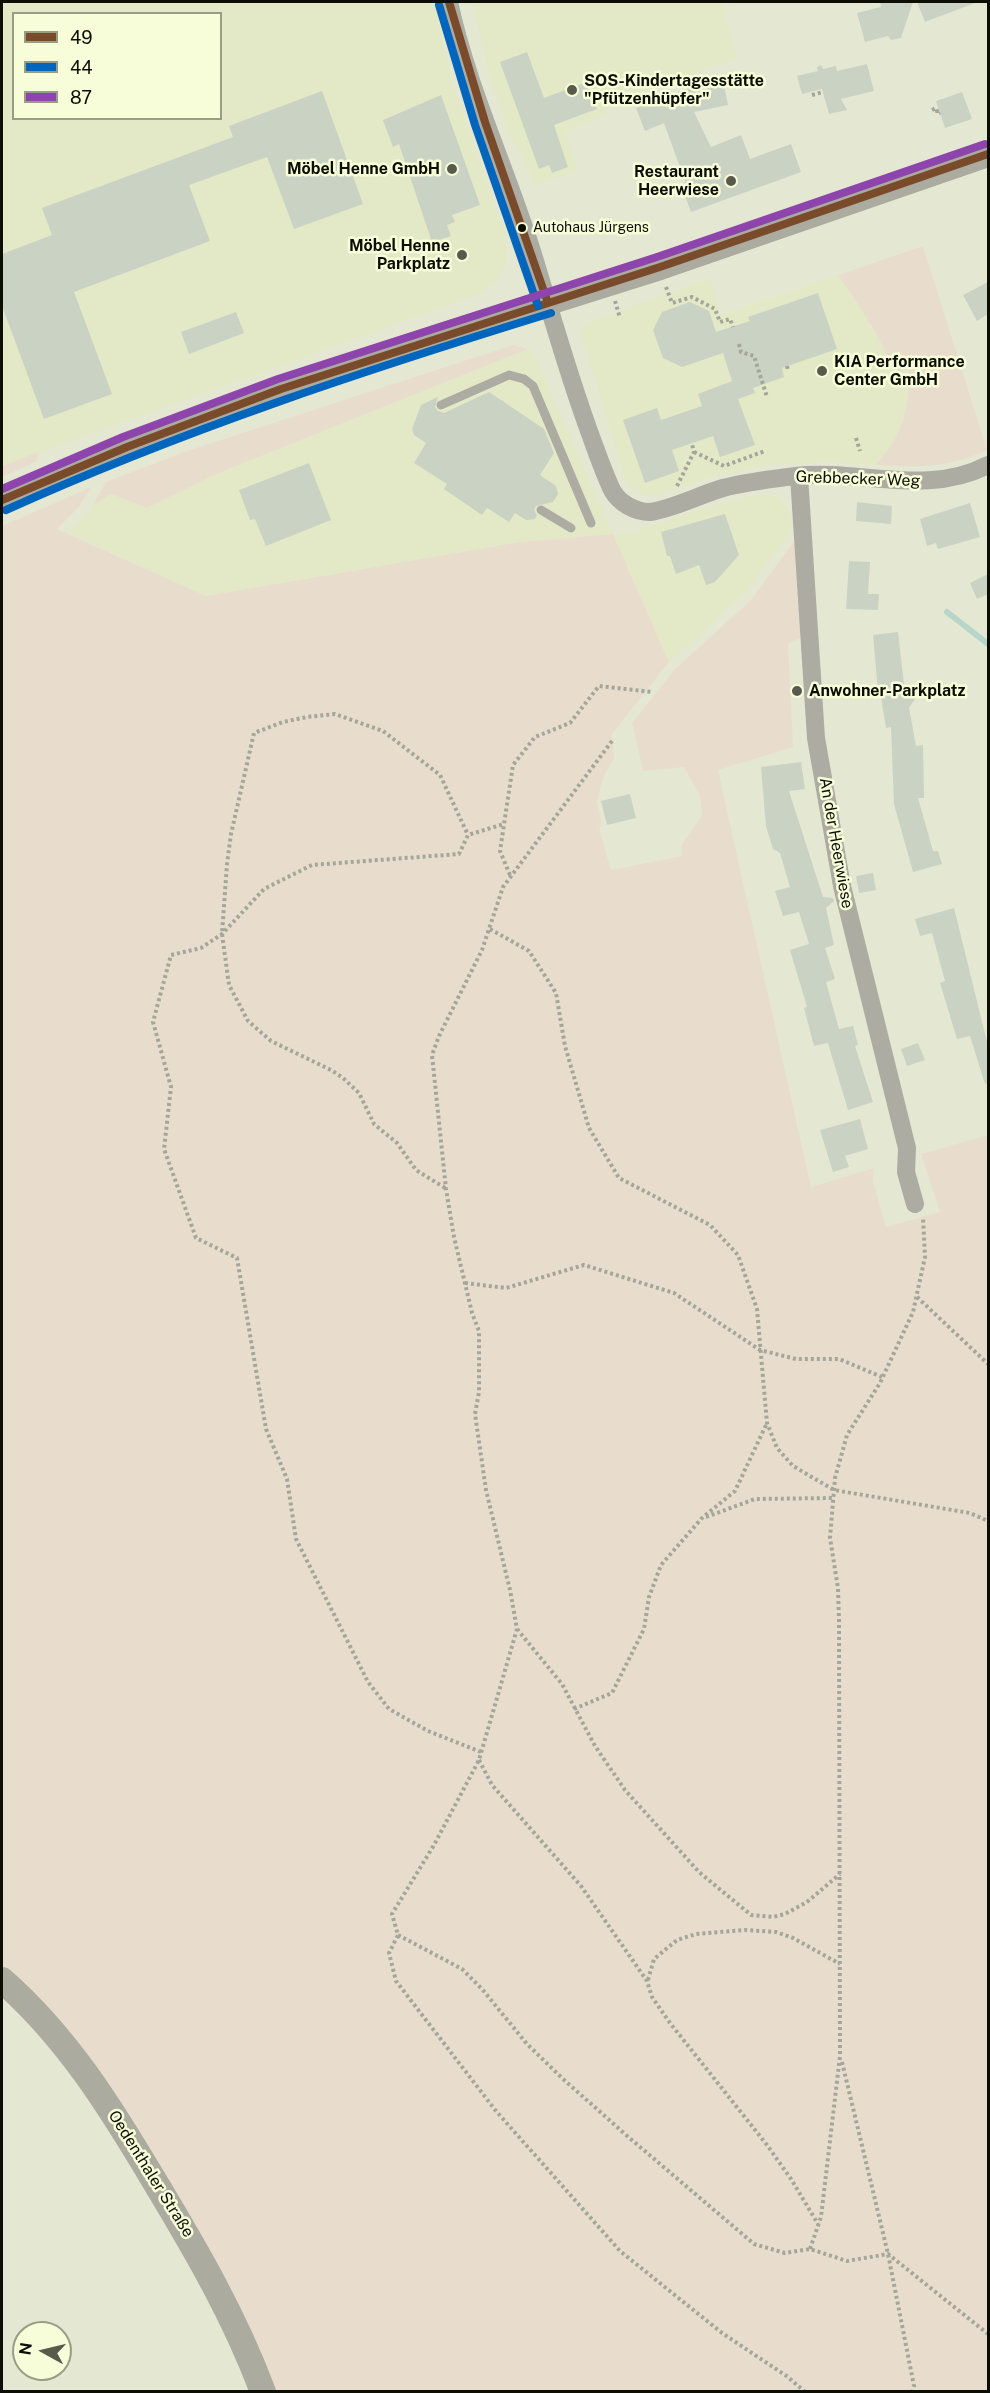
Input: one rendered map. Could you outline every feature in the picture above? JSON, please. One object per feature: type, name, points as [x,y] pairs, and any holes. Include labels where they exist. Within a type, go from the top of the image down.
[{"type":"main road","points":[[2,500],[127,447],[281,389],[548,303],[988,154]]},
{"type":"main road","name":"Oedenthaler Straße","points":[[2,1980],[39,2015],[68,2048],[107,2103],[208,2269],[263,2391]]},
{"type":"street","name":"Grebbecker Weg","points":[[449,2],[485,123],[525,231],[579,404],[613,491],[625,504],[637,511],[650,512],[726,488],[799,476],[938,481],[974,472],[988,465]]},
{"type":"street","name":"An der Heerwiese","points":[[799,476],[816,738],[842,886],[907,1148],[906,1172],[919,1210]]},
{"type":"lane","points":[[441,405],[502,377],[516,375],[533,386],[591,523]]},
{"type":"lane","points":[[541,510],[571,528]]},
{"type":"path","points":[[812,95],[821,91]]},
{"type":"path","points":[[932,110],[936,108],[940,113]]},
{"type":"path","points":[[667,291],[672,303],[692,297],[715,309],[720,322],[730,319],[733,327]]},
{"type":"path","points":[[617,308],[620,318]]},
{"type":"path","points":[[739,344],[741,352],[754,356],[767,397]]},
{"type":"path","points":[[856,438],[860,451]]},
{"type":"path","points":[[676,489],[694,452],[692,444]]},
{"type":"path","points":[[694,452],[724,466],[765,451]]},
{"type":"path","points":[[511,876],[500,851],[513,765],[535,737],[570,723],[599,686],[652,692]]},
{"type":"path","points":[[446,1189],[416,1170],[397,1143],[374,1125],[359,1093],[343,1078],[271,1041],[248,1021],[229,985],[222,934],[231,834],[254,733],[283,722],[335,714],[383,731],[440,775],[468,835]]},
{"type":"path","points":[[612,741],[503,887],[482,950],[439,1036],[432,1055],[446,1189],[465,1283],[479,1331],[479,1392],[476,1414],[486,1490],[517,1629],[479,1760],[434,1845],[392,1914],[398,1935],[389,1953],[396,1981],[496,2111],[620,2251],[722,2333],[805,2391]]},
{"type":"path","points":[[481,1752],[428,1731],[389,1708],[368,1682],[296,1539],[287,1479],[266,1429],[237,1258],[196,1238],[164,1149],[171,1087],[153,1022],[171,955],[201,948],[222,934],[264,889],[312,866],[459,854],[468,835],[504,824]]},
{"type":"path","points":[[490,929],[529,951],[556,993],[565,1046],[589,1128],[619,1178],[710,1225],[738,1255],[757,1309],[767,1423],[777,1448],[793,1466],[834,1490],[970,1513],[988,1521]]},
{"type":"path","points":[[810,2249],[821,2217],[840,2056],[839,1620],[838,1588],[830,1538],[833,1498],[848,1435],[898,1346],[917,1298],[925,1257],[919,1210]]},
{"type":"path","points":[[465,1283],[506,1288],[584,1265],[674,1293],[760,1350],[796,1359],[839,1359],[882,1377]]},
{"type":"path","points":[[917,1298],[988,1364]]},
{"type":"path","points":[[574,1709],[612,1693],[644,1629],[649,1597],[662,1565],[702,1518],[735,1491],[767,1423]]},
{"type":"path","points":[[702,1518],[755,1499],[833,1498]]},
{"type":"path","points":[[517,1629],[562,1684],[595,1746],[640,1809],[699,1872],[751,1915],[773,1917],[785,1914],[807,1902],[840,1874]]},
{"type":"path","points":[[479,1760],[492,1785],[581,1886],[647,1981],[652,1997],[670,2023],[767,2145],[791,2179],[818,2225]]},
{"type":"path","points":[[647,1981],[654,1959],[677,1940],[696,1934],[745,1930],[776,1932],[793,1938],[840,1964]]},
{"type":"path","points":[[398,1935],[462,1969],[482,1989],[526,2044],[626,2135],[754,2244],[785,2253],[810,2249],[847,2261],[888,2254],[988,2334]]},
{"type":"path","points":[[840,2056],[888,2254],[914,2386],[912,2391]]},
{"type":"shaded area","points":[[2,2],[434,2],[452,80],[505,233],[507,260],[502,273],[497,281],[475,296],[2,466]]},
{"type":"shaded area","name":"SOS-Kindertagesstätte \"Pfützenhüpfer\"","points":[[472,2],[722,2],[737,58],[606,106],[608,115],[565,131],[578,170],[536,185],[510,135],[499,104],[489,75]]},
{"type":"shaded area","points":[[923,246],[987,450],[960,460],[932,465],[875,465],[892,444],[903,421],[908,396],[908,369],[895,373],[869,322],[838,275]]},
{"type":"shaded area","points":[[838,275],[868,319],[884,348],[894,373],[908,369],[910,385],[904,420],[888,452],[875,465],[832,462],[770,465],[711,477],[658,496],[642,495],[633,490],[625,479],[582,338],[583,327],[597,319],[710,278],[720,315]]},
{"type":"shaded area","points":[[513,345],[528,349],[214,475],[147,508],[111,494],[93,505],[106,482],[184,452]]},
{"type":"shaded area","points":[[531,348],[613,534],[520,542],[206,596],[68,533],[88,514],[93,505],[111,494],[192,484]]},
{"type":"shaded area","points":[[38,452],[37,461],[2,477],[2,466]]},
{"type":"shaded area","points":[[92,487],[78,508],[57,529],[206,596],[520,542],[613,534],[669,662],[612,734],[614,758],[603,778],[597,802],[602,826],[599,828],[611,870],[682,856],[681,846],[702,815],[700,796],[684,767],[643,771],[632,723],[675,669],[751,600],[795,540],[801,638],[788,643],[793,747],[718,770],[811,1187],[874,1168],[873,1181],[886,1227],[940,1212],[921,1154],[988,1135],[988,2391],[269,2391],[245,2330],[2,1969],[2,526]]},
{"type":"shaded area","points":[[772,495],[781,500],[789,510],[793,529],[745,593],[669,662],[613,534],[635,532],[697,510],[750,496]]},
{"type":"building","points":[[880,2],[913,2],[901,38],[891,40],[888,36],[865,42],[857,13],[881,7]]},
{"type":"building","points":[[917,2],[975,2],[975,3],[925,22]]},
{"type":"building","points":[[527,52],[544,98],[587,82],[597,109],[554,125],[568,167],[552,173],[549,165],[539,169],[500,62]]},
{"type":"building","points":[[867,64],[874,91],[841,99],[847,110],[829,114],[822,89],[802,94],[797,76],[818,71],[817,67],[821,65],[823,69],[836,66],[837,71]]},
{"type":"building","points":[[724,85],[728,105],[694,112],[711,147],[741,135],[750,159],[791,144],[801,172],[691,212],[682,188],[687,187],[664,123],[645,131],[636,108],[691,87],[692,91]]},
{"type":"building","points":[[322,91],[363,204],[294,229],[267,157],[189,185],[210,241],[74,292],[112,394],[44,419],[2,306],[2,254],[52,235],[42,208],[233,137],[229,126]]},
{"type":"building","points":[[962,92],[972,119],[945,128],[936,101]]},
{"type":"building","points":[[441,95],[480,205],[452,215],[455,222],[447,225],[451,236],[432,242],[399,144],[393,147],[383,120]]},
{"type":"building","points":[[988,282],[988,314],[977,321],[963,295]]},
{"type":"building","points":[[818,293],[837,349],[782,368],[784,377],[753,388],[755,393],[738,399],[755,445],[720,457],[713,436],[672,450],[679,471],[645,483],[623,420],[657,408],[661,420],[702,406],[698,394],[732,381],[723,353],[682,367],[663,358],[653,330],[662,312],[690,302],[709,311],[716,332],[750,321],[748,317]]},
{"type":"building","points":[[236,312],[244,333],[189,354],[181,332]]},
{"type":"building","points":[[489,392],[544,429],[554,453],[540,475],[556,486],[558,494],[553,502],[536,506],[535,519],[526,520],[515,513],[509,522],[487,508],[482,515],[444,489],[447,484],[414,463],[426,443],[414,435],[412,429],[421,405],[438,397],[435,407],[444,413]]},
{"type":"building","points":[[309,463],[331,520],[266,546],[255,519],[250,520],[239,490]]},
{"type":"building","points":[[857,502],[892,506],[891,524],[856,521]]},
{"type":"building","points":[[970,503],[980,537],[938,549],[936,543],[927,546],[920,519]]},
{"type":"building","points":[[725,514],[739,555],[715,582],[706,585],[699,565],[676,574],[670,556],[667,556],[661,532]]},
{"type":"building","points":[[849,561],[870,562],[868,594],[879,594],[878,610],[846,609]]},
{"type":"building","points":[[988,574],[988,594],[977,599],[970,583]]},
{"type":"building","points":[[898,632],[905,693],[921,690],[909,708],[916,746],[923,745],[924,798],[918,798],[933,851],[938,851],[942,864],[913,872],[894,804],[891,727],[886,728],[880,691],[878,691],[873,635]]},
{"type":"building","points":[[801,762],[805,789],[789,791],[823,897],[833,898],[834,901],[826,908],[834,945],[825,948],[835,979],[826,982],[839,1029],[853,1026],[858,1045],[855,1046],[873,1102],[848,1110],[828,1043],[814,1046],[804,1008],[807,1007],[790,950],[809,944],[799,912],[783,916],[775,891],[790,887],[780,853],[773,849],[766,826],[761,767]]},
{"type":"building","points":[[630,794],[636,818],[607,825],[601,801]]},
{"type":"building","points":[[873,873],[876,890],[859,893],[856,876]]},
{"type":"building","points":[[954,908],[988,1046],[988,1083],[985,1084],[970,1036],[957,1039],[940,983],[945,981],[932,933],[920,936],[915,919]]},
{"type":"building","points":[[918,1043],[925,1060],[907,1066],[901,1049]]},
{"type":"building","points":[[860,1119],[868,1149],[845,1156],[849,1167],[833,1172],[820,1130]]},
{"type":"waterway","points":[[947,612],[988,644]]},
{"type":"transit line","name":"49","points":[[449,2],[485,122],[548,303]]},
{"type":"transit line","name":"44","points":[[439,5],[475,125],[538,306]]},
{"type":"transit line","name":"87","points":[[2,489],[123,437],[278,379],[657,257],[985,144]]},
{"type":"transit line","name":"49","points":[[2,500],[127,447],[281,389],[660,267],[988,154]]},
{"type":"transit line","name":"44","points":[[6,510],[140,453],[276,403],[551,313]]},
{"type":"place","name":"SOS-Kindertagesstätte \"Pfützenhüpfer\"","points":[[572,90]]},
{"type":"place","name":"Möbel Henne GmbH","points":[[452,169]]},
{"type":"place","name":"Restaurant Heerwiese","points":[[731,181]]},
{"type":"place","name":"Autohaus Jürgens","points":[[522,228]]},
{"type":"place","name":"Möbel Henne Parkplatz","points":[[462,255]]},
{"type":"place","name":"KIA Performance Center GmbH","points":[[822,371]]},
{"type":"place","name":"Anwohner-Parkplatz","points":[[797,691]]}]
